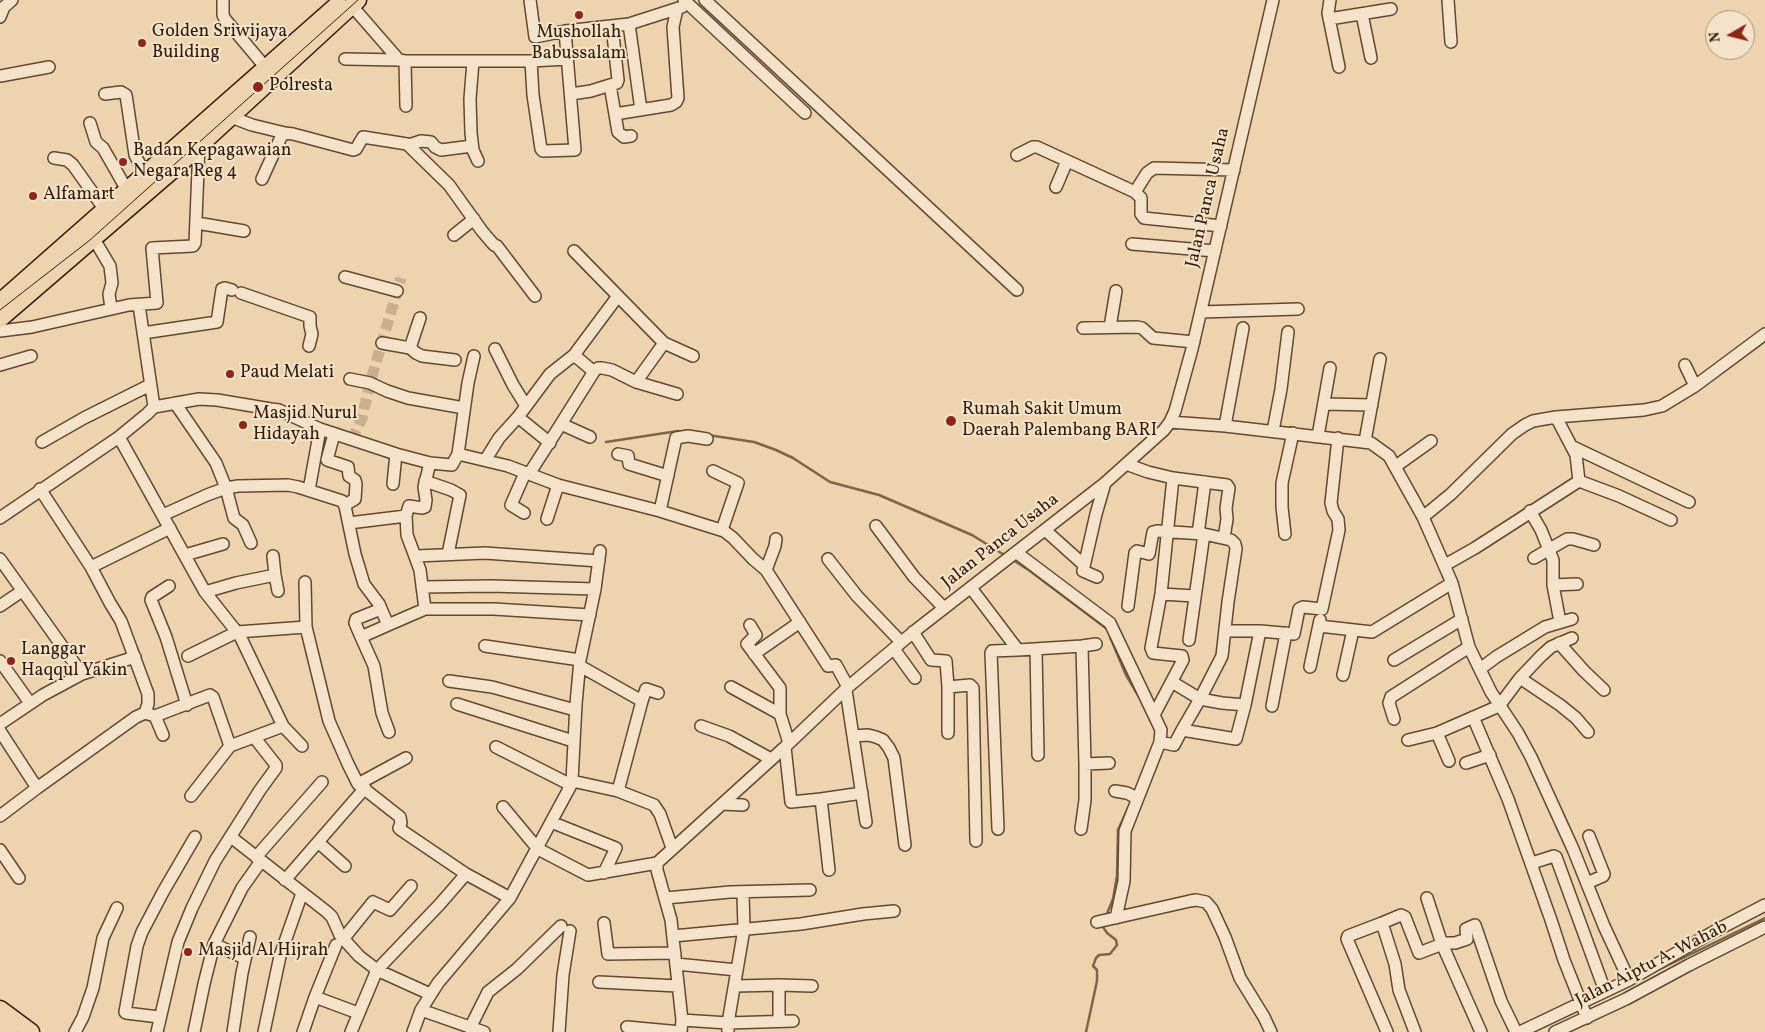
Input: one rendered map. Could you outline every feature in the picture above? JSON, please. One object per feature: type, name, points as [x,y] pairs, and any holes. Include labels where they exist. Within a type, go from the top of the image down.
[{"type":"highway","points":[[0,319],[94,239],[266,68],[351,2]]},
{"type":"highway","points":[[0,302],[145,174],[168,164],[199,146],[351,2]]},
{"type":"highway","points":[[0,1009],[31,1032]]},
{"type":"highway","points":[[0,1026],[9,1032]]},
{"type":"street","points":[[0,17],[4,7],[12,0]]},
{"type":"street","points":[[222,0],[223,15],[266,68]]},
{"type":"street","points":[[530,0],[535,37],[629,24],[687,4]]},
{"type":"street","points":[[705,0],[1017,290]]},
{"type":"street","name":"Jalan Panca Usaha","points":[[657,862],[847,689],[913,632],[1004,563],[1105,482],[1160,435],[1170,422],[1176,411],[1194,342],[1272,0]]},
{"type":"street","points":[[1330,0],[1329,19],[1339,67]]},
{"type":"street","points":[[1448,0],[1451,42]]},
{"type":"street","points":[[351,2],[402,61],[406,106]]},
{"type":"street","points":[[615,114],[671,105],[676,102],[678,98],[673,27],[687,4]]},
{"type":"street","points":[[687,4],[805,113]]},
{"type":"street","points":[[1329,19],[1391,9]]},
{"type":"street","points":[[1362,14],[1371,58]]},
{"type":"street","points":[[629,24],[641,110]]},
{"type":"street","points":[[571,94],[591,91],[617,83],[612,26]]},
{"type":"street","points":[[531,61],[533,95],[541,149],[543,151],[574,150],[576,144],[565,32]]},
{"type":"street","points":[[345,60],[531,61],[568,59]]},
{"type":"street","points":[[472,61],[470,99],[472,146],[478,161]]},
{"type":"street","points":[[0,76],[49,67]]},
{"type":"street","points":[[610,85],[620,135],[624,137],[632,136]]},
{"type":"street","points":[[105,94],[121,92],[126,95],[135,156],[145,174]]},
{"type":"street","points":[[231,117],[252,125],[353,150],[356,149],[363,137],[408,145],[421,141],[431,142],[440,150],[472,146]]},
{"type":"street","points":[[90,123],[96,142],[103,148],[127,190]]},
{"type":"street","points":[[262,179],[281,137],[285,133]]},
{"type":"street","points":[[408,145],[450,185],[474,219],[535,296]]},
{"type":"street","points":[[0,332],[32,327],[129,304],[156,304],[158,302],[152,248],[194,245],[197,223],[199,146]]},
{"type":"street","points":[[1017,155],[1035,147],[1135,192],[1141,198],[1141,214],[1144,218],[1220,226]]},
{"type":"street","points":[[54,158],[70,162],[105,210]]},
{"type":"street","points":[[1056,187],[1067,161]]},
{"type":"street","points":[[1135,192],[1147,173],[1154,168],[1234,170]]},
{"type":"street","points":[[454,235],[474,219]]},
{"type":"street","points":[[197,223],[244,231]]},
{"type":"street","points":[[94,239],[110,266],[112,283],[109,294],[112,308]]},
{"type":"street","points":[[1132,244],[1215,250]]},
{"type":"street","points":[[574,251],[664,343],[693,356]]},
{"type":"street","points":[[345,277],[397,291]]},
{"type":"street","points":[[143,333],[217,322],[222,289],[225,288],[310,317],[312,334],[309,346]]},
{"type":"street","points":[[1110,327],[1116,291]]},
{"type":"street","points":[[486,459],[499,438],[518,417],[554,370],[574,355],[618,296]]},
{"type":"street","points":[[139,305],[154,407]]},
{"type":"street","points":[[1200,312],[1298,309]]},
{"type":"street","points":[[410,348],[420,318]]},
{"type":"street","points":[[1083,328],[1140,327],[1153,338],[1194,342]]},
{"type":"street","points":[[1225,426],[1243,328]]},
{"type":"street","points":[[1273,431],[1281,389],[1288,332]]},
{"type":"street","points":[[1423,517],[1451,494],[1512,434],[1533,421],[1556,417],[1654,408],[1669,402],[1695,386],[1765,334]]},
{"type":"street","points":[[382,343],[410,348],[422,356],[455,360]]},
{"type":"street","points":[[636,382],[664,343]]},
{"type":"street","points":[[495,349],[526,406]]},
{"type":"street","points":[[574,355],[593,372]]},
{"type":"street","points":[[0,365],[31,356]]},
{"type":"street","points":[[0,518],[119,437],[154,407],[199,399],[279,410],[320,429],[396,454],[430,463],[452,465],[458,454],[474,356]]},
{"type":"street","points":[[1365,441],[1380,360]]},
{"type":"street","points":[[1685,365],[1695,386]]},
{"type":"street","points":[[524,513],[510,505],[527,473],[550,443],[593,372],[598,368],[612,370],[636,382],[677,394]]},
{"type":"street","points":[[1318,436],[1330,368]]},
{"type":"street","points":[[350,379],[370,383],[408,398],[464,408]]},
{"type":"street","points":[[42,442],[84,418],[150,385]]},
{"type":"street","points":[[175,404],[216,463],[226,488],[234,518],[243,525],[251,543]]},
{"type":"street","points":[[1324,404],[1372,405]]},
{"type":"street","points":[[518,417],[550,443]]},
{"type":"street","points":[[1556,417],[1573,447],[1579,481]]},
{"type":"street","points":[[1170,422],[1365,441],[1384,451],[1396,466],[1445,564],[1469,647],[1499,706],[1518,733],[1531,757],[1573,848],[1629,980]]},
{"type":"street","points":[[562,424],[590,437]]},
{"type":"street","points":[[308,490],[320,429]]},
{"type":"street","points":[[1286,534],[1282,507],[1282,483],[1293,433]]},
{"type":"street","points":[[334,434],[327,460],[348,467],[349,476],[355,480],[356,484],[355,500],[345,505]]},
{"type":"street","points":[[660,511],[677,437],[688,436],[707,439]]},
{"type":"street","points":[[119,437],[205,592],[237,632],[283,726],[302,746]]},
{"type":"street","points":[[1310,667],[1339,533],[1338,519],[1333,512],[1331,503],[1338,438]]},
{"type":"street","points":[[1396,466],[1431,441]]},
{"type":"street","points":[[1573,447],[1689,502]]},
{"type":"street","points":[[393,484],[396,454]]},
{"type":"street","points":[[458,454],[486,459],[558,486],[660,511],[722,530],[734,538],[766,570],[828,666],[836,666],[847,689],[866,822]]},
{"type":"street","points":[[618,454],[628,456],[629,464],[668,476]]},
{"type":"street","points":[[425,609],[420,570],[407,534],[406,516],[408,506],[425,507],[426,500],[423,491],[430,463]]},
{"type":"street","points":[[1126,464],[1173,478],[1229,486],[1224,538]]},
{"type":"street","points":[[713,471],[738,482],[722,530]]},
{"type":"street","points":[[1155,714],[1183,658],[1182,656],[1153,653],[1151,649],[1161,594],[1173,478]]},
{"type":"street","points":[[425,481],[460,495],[448,554]]},
{"type":"street","points":[[1445,564],[1475,548],[1579,481]]},
{"type":"street","points":[[1579,481],[1619,496],[1672,520]]},
{"type":"street","points":[[1097,577],[1083,572],[1105,482]]},
{"type":"street","points":[[1189,640],[1195,596],[1205,482]]},
{"type":"street","points":[[163,515],[226,488],[276,485],[298,487],[340,500],[345,505],[355,554],[364,584],[381,609],[388,625]]},
{"type":"street","points":[[547,519],[558,486]]},
{"type":"street","points":[[40,489],[92,567],[121,621],[149,699],[150,714],[163,735]]},
{"type":"street","points":[[1530,511],[1541,530],[1553,560],[1553,585],[1560,622]]},
{"type":"street","points":[[349,523],[406,516]]},
{"type":"street","points":[[876,526],[914,577],[944,608]]},
{"type":"street","points":[[92,567],[170,528]]},
{"type":"street","points":[[1045,530],[1084,565]]},
{"type":"street","points":[[1128,606],[1135,552],[1149,555],[1152,533],[1157,530],[1201,534],[1224,538],[1234,542],[1236,550],[1222,656],[1174,745],[1160,742]]},
{"type":"street","points":[[1534,558],[1570,538],[1594,544]]},
{"type":"street","points":[[766,570],[776,539]]},
{"type":"street","points":[[185,555],[223,544]]},
{"type":"street","points":[[413,1032],[421,1010],[430,994],[454,962],[510,898],[572,783],[575,710],[580,663],[595,589],[599,556],[495,553],[416,556]]},
{"type":"street","points":[[1015,554],[1110,624],[1162,730],[1160,742],[1133,796],[1124,831],[1124,881],[1105,921],[1190,901],[1206,902],[1212,909],[1225,937],[1240,978],[1271,1032]]},
{"type":"street","points":[[273,556],[278,591]]},
{"type":"street","points":[[0,559],[82,674]]},
{"type":"street","points":[[828,559],[898,646],[915,678]]},
{"type":"street","points":[[205,592],[275,575]]},
{"type":"street","points":[[305,582],[306,627],[329,721],[348,764],[362,786],[400,817],[401,830],[466,874],[510,898]]},
{"type":"street","points":[[1319,626],[1372,632],[1452,583]]},
{"type":"street","points":[[1553,585],[1577,584]]},
{"type":"street","points":[[169,586],[152,597],[151,600],[166,637],[187,705]]},
{"type":"street","points":[[422,588],[491,586],[595,589]]},
{"type":"street","points":[[971,588],[1018,650]]},
{"type":"street","points":[[0,606],[22,591]]},
{"type":"street","points":[[1161,594],[1195,596]]},
{"type":"street","points":[[1225,631],[1260,631],[1293,634],[1295,633],[1300,608],[1322,609]]},
{"type":"street","points":[[381,609],[356,619],[355,622],[374,666],[382,713],[389,732]]},
{"type":"street","points":[[362,637],[425,609],[494,609],[590,615]]},
{"type":"street","points":[[1394,660],[1462,619]]},
{"type":"street","points":[[1480,670],[1545,627],[1572,619]]},
{"type":"street","points":[[754,654],[800,622]]},
{"type":"street","points":[[750,625],[756,635],[747,644],[780,688],[780,714],[787,745],[791,802],[862,793]]},
{"type":"street","points":[[188,656],[237,632],[306,627]]},
{"type":"street","points":[[1343,675],[1353,630]]},
{"type":"street","points":[[1182,730],[1236,739],[1260,631]]},
{"type":"street","points":[[913,632],[931,660],[946,660],[948,733]]},
{"type":"street","points":[[1272,706],[1286,633]]},
{"type":"street","points":[[1408,740],[1437,733],[1499,706],[1531,665],[1551,647],[1572,638]]},
{"type":"street","points":[[1559,643],[1604,690]]},
{"type":"street","points":[[998,830],[992,651],[1096,644]]},
{"type":"street","points":[[485,646],[580,663],[642,701]]},
{"type":"street","points":[[1081,829],[1085,800],[1082,646]]},
{"type":"street","points":[[1394,719],[1389,703],[1391,697],[1469,647]]},
{"type":"street","points":[[1036,649],[1038,755]]},
{"type":"street","points":[[0,724],[30,703],[82,674],[135,657]]},
{"type":"street","points":[[0,661],[30,703]]},
{"type":"street","points":[[1520,678],[1560,705],[1576,718],[1588,732]]},
{"type":"street","points":[[449,681],[492,687],[575,710]]},
{"type":"street","points":[[1172,682],[1200,699],[1245,705]]},
{"type":"street","points":[[948,686],[970,685],[973,688],[976,841]]},
{"type":"street","points":[[731,687],[780,714]]},
{"type":"street","points":[[618,791],[646,688],[658,693]]},
{"type":"street","points":[[0,816],[136,717],[187,705],[212,695],[230,746]]},
{"type":"street","points":[[456,704],[574,741]]},
{"type":"street","points":[[1473,717],[1490,755],[1532,863],[1564,960],[1584,1011]]},
{"type":"street","points":[[191,796],[230,746],[283,726]]},
{"type":"street","points":[[701,726],[729,736],[771,759]]},
{"type":"street","points":[[0,731],[37,788]]},
{"type":"street","points":[[1437,733],[1449,761]]},
{"type":"street","points":[[853,736],[868,735],[883,740],[894,758],[905,845]]},
{"type":"street","points":[[157,1032],[178,942],[192,908],[215,861],[276,768],[276,765],[254,737]]},
{"type":"street","points":[[496,747],[572,783],[618,791],[654,805],[660,814],[672,848]]},
{"type":"street","points":[[1466,763],[1490,755]]},
{"type":"street","points":[[285,880],[362,786],[406,758]]},
{"type":"street","points":[[1085,764],[1109,763]]},
{"type":"street","points":[[194,1032],[214,944],[244,885],[259,859],[322,782]]},
{"type":"street","points":[[1115,791],[1133,796]]},
{"type":"street","points":[[821,798],[828,870]]},
{"type":"street","points":[[722,804],[743,805]]},
{"type":"street","points":[[503,807],[538,849],[588,875],[657,862],[657,870],[672,920],[681,1028]]},
{"type":"street","points":[[551,822],[616,848],[604,873]]},
{"type":"street","points":[[1587,883],[1604,874],[1589,836]]},
{"type":"street","points":[[159,1017],[125,1012],[137,946],[142,932],[163,892],[195,837]]},
{"type":"street","points":[[231,837],[330,915],[340,935],[340,942]]},
{"type":"street","points":[[318,842],[345,866]]},
{"type":"street","points":[[0,850],[19,878]]},
{"type":"street","points":[[1532,863],[1556,857],[1605,990]]},
{"type":"street","points":[[351,1032],[377,970],[466,874]]},
{"type":"street","points":[[302,1032],[314,997],[340,942],[373,902],[390,910],[411,886]]},
{"type":"street","points":[[666,898],[730,892],[810,890]]},
{"type":"street","points":[[264,1032],[280,956],[302,893]]},
{"type":"street","points":[[728,1028],[744,929],[743,893]]},
{"type":"street","points":[[1427,898],[1442,944],[1481,1032]]},
{"type":"street","points":[[1520,1032],[1584,1011],[1605,990],[1629,980],[1765,905]]},
{"type":"street","points":[[75,1032],[83,1017],[93,988],[103,938],[117,908]]},
{"type":"street","points":[[673,936],[801,924],[894,911]]},
{"type":"street","points":[[1387,1032],[1347,938],[1348,936],[1404,916],[1419,953],[1442,944],[1455,943],[1467,939],[1466,929],[1476,926],[1497,988],[1516,1032]]},
{"type":"street","points":[[604,923],[607,952],[609,954],[675,959],[737,970]]},
{"type":"street","points":[[1382,923],[1395,964],[1399,990],[1415,1032]]},
{"type":"street","name":"Jalan Aiptu A. Wahab","points":[[1555,1032],[1584,1011],[1765,927]]},
{"type":"street","points":[[470,1028],[488,992],[565,929],[559,1032]]},
{"type":"street","points":[[1716,932],[1723,947]]},
{"type":"street","points":[[233,1032],[244,958],[250,937]]},
{"type":"street","points":[[340,942],[377,970],[430,994]]},
{"type":"street","points":[[214,944],[244,958]]},
{"type":"street","points":[[599,982],[678,986]]},
{"type":"street","points":[[735,986],[812,986]]},
{"type":"street","points":[[779,986],[779,1021]]},
{"type":"street","points":[[314,997],[358,1013]]},
{"type":"street","points":[[421,1010],[484,1032]]},
{"type":"street","points":[[627,1027],[728,1028],[793,1021]]},
{"type":"waterway","points":[[606,442],[678,431],[686,432]]},
{"type":"waterway","points":[[708,435],[754,442],[776,450],[793,458],[830,482],[879,495],[972,535],[1006,556]]},
{"type":"waterway","points":[[1013,560],[1107,629]]},
{"type":"waterway","points":[[1110,637],[1126,675],[1139,697]]},
{"type":"waterway","points":[[1106,916],[1113,899],[1117,876],[1118,830],[1128,808]]},
{"type":"waterway","points":[[1656,971],[1765,918]]},
{"type":"waterway","points":[[1086,1032],[1097,981],[1097,970],[1093,966],[1099,955],[1110,954],[1117,945],[1116,940],[1107,933],[1103,924]]},
{"type":"tunnel","points":[[352,440],[362,418],[370,383],[401,278]]},
{"type":"tram line","points":[[0,310],[90,240],[358,0]]},
{"type":"place","name":"Mushollah Babussalam","points":[[579,15]]},
{"type":"place","name":"Golden Sriwijaya Building","points":[[142,43]]},
{"type":"place","name":"Polresta","points":[[258,87]]},
{"type":"place","name":"Badan Kepagawaian Negara Reg 4","points":[[123,162]]},
{"type":"place","name":"Alfamart","points":[[33,196]]},
{"type":"place","name":"Paud Melati","points":[[230,374]]},
{"type":"place","name":"Rumah Sakit Umum Daerah Palembang BARI","points":[[951,421]]},
{"type":"place","name":"Masjid Nurul Hidayah","points":[[243,425]]},
{"type":"place","name":"Langgar Haqqul Yakin","points":[[11,661]]},
{"type":"place","name":"Masjid Al Hijrah","points":[[188,952]]}]
